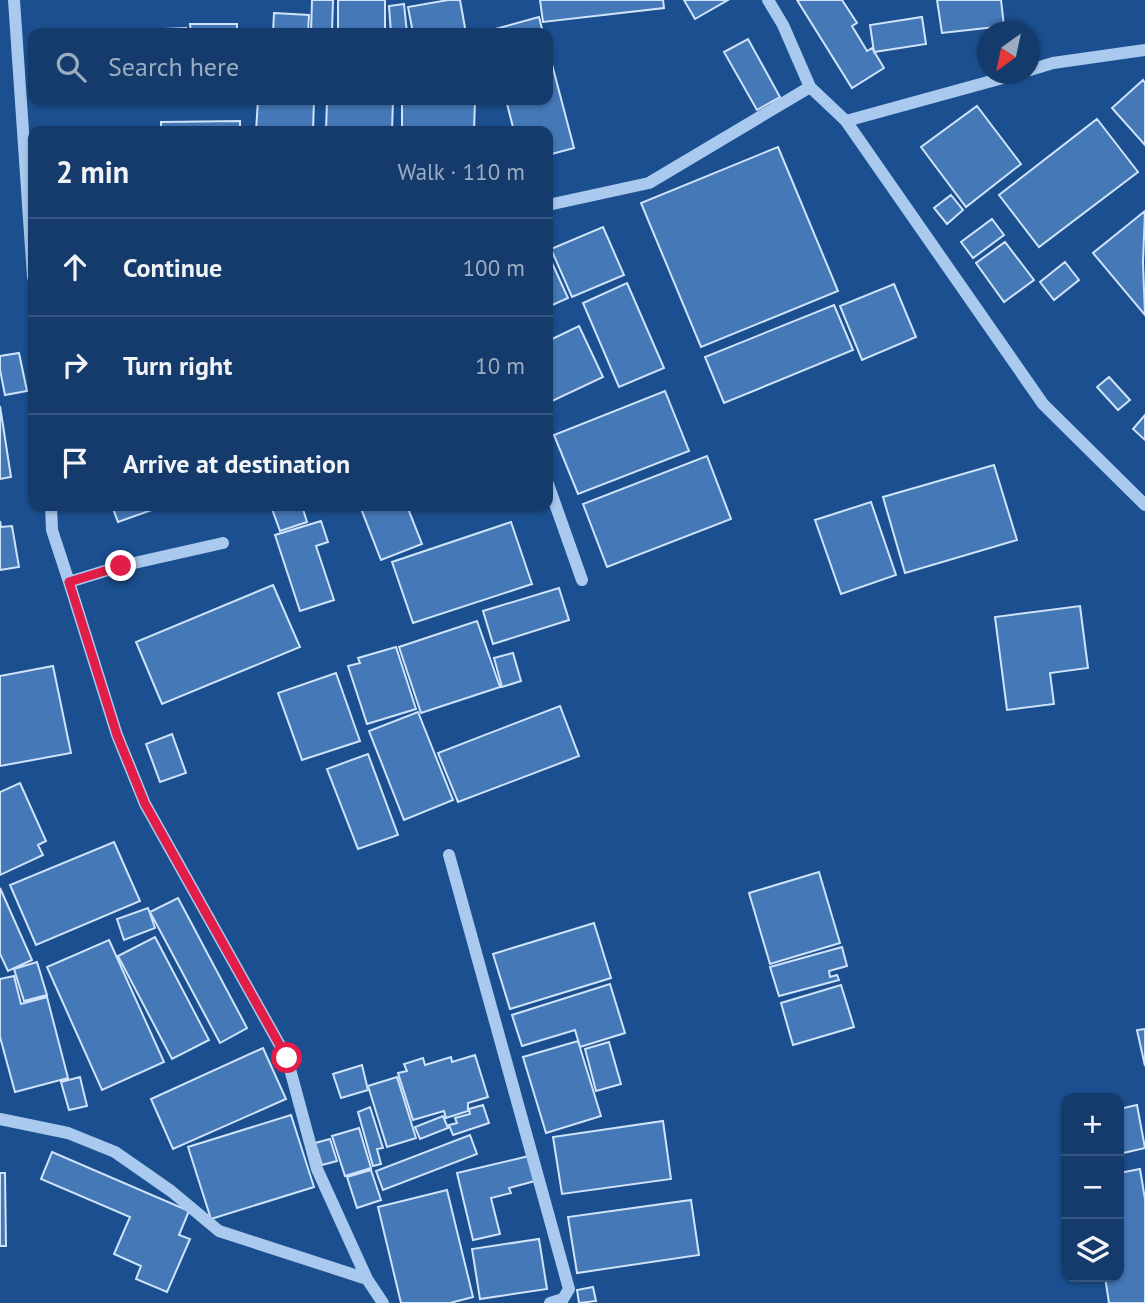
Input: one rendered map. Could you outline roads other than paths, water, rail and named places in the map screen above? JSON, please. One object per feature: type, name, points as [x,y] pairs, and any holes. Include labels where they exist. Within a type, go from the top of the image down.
[{"type":"street","points":[[14,0],[28,204]]},
{"type":"street","points":[[768,0],[783,25],[810,87],[846,121],[1043,404],[1145,505]]},
{"type":"street","points":[[1040,67],[1145,50]]},
{"type":"street","points":[[846,121],[981,84]]},
{"type":"street","points":[[553,204],[649,183],[810,87]]},
{"type":"street","points":[[553,498],[582,580]]},
{"type":"street","points":[[51,511],[52,530],[117,735],[145,804],[287,1058],[317,1169],[367,1279],[383,1303]]},
{"type":"street","points":[[69,582],[121,566],[223,543]]},
{"type":"street","points":[[449,855],[569,1289],[563,1299],[550,1303]]},
{"type":"street","points":[[0,1119],[68,1133],[116,1152],[171,1191],[219,1231],[367,1279]]}]
